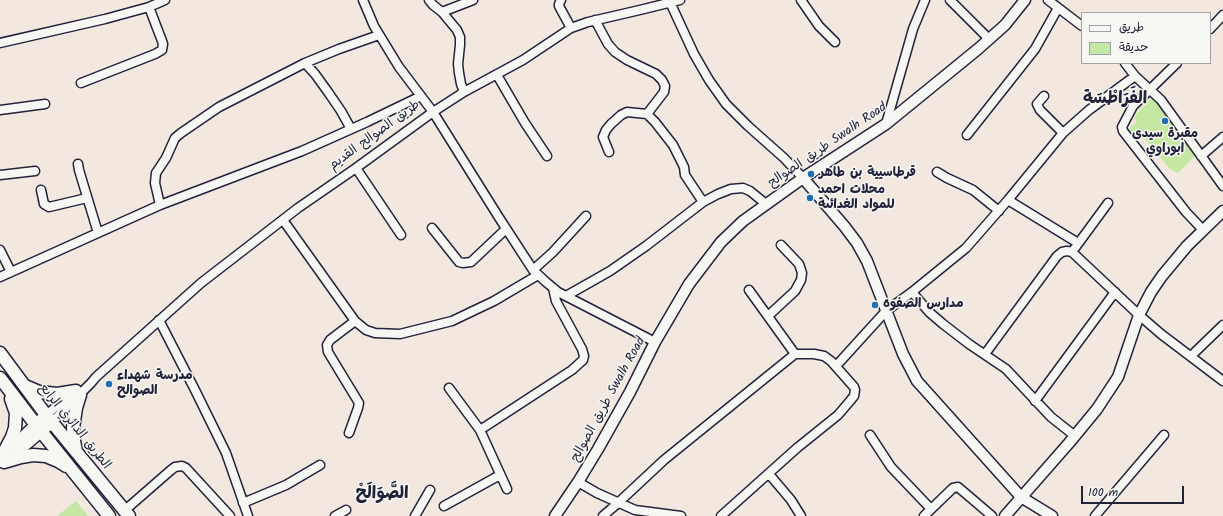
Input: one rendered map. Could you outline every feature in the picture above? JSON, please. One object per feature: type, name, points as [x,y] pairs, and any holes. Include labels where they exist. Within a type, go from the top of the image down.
[{"type":"main road","name":"الطريق الدائري الرابع","points":[[0,353],[49,419],[126,513]]},
{"type":"main road","points":[[3,383],[109,516]]},
{"type":"main road","points":[[1,461],[12,438],[16,420],[14,407],[3,383]]},
{"type":"main road","points":[[23,385],[39,392],[57,394],[78,393],[72,428],[77,454]]},
{"type":"main road","name":"طريق الصوالح القديم","points":[[1,461],[49,419]]},
{"type":"main road","points":[[1,461],[33,455],[46,456],[58,461],[72,470]]},
{"type":"street","points":[[0,43],[105,19],[165,0]]},
{"type":"street","points":[[363,0],[379,35],[399,67],[433,112],[464,92],[524,60],[579,24],[670,1],[680,0]]},
{"type":"street","points":[[429,0],[442,12],[457,30],[460,37],[458,64],[461,84],[464,92]]},
{"type":"street","points":[[442,12],[473,0]]},
{"type":"street","points":[[561,0],[559,6],[571,28]]},
{"type":"street","points":[[800,0],[819,26],[835,42]]},
{"type":"street","points":[[886,124],[913,29],[925,0]]},
{"type":"street","points":[[950,0],[989,39]]},
{"type":"street","name":"طريق الصوالح Swalh Road","points":[[555,516],[578,482],[630,392],[655,342],[688,284],[720,242],[743,221],[766,204],[886,124],[1005,25],[1025,0]]},
{"type":"street","points":[[1048,0],[1081,25]]},
{"type":"street","points":[[670,1],[694,54],[709,80],[726,104],[784,158],[803,178],[857,243],[867,261],[891,327],[917,381],[1021,497],[1052,516]]},
{"type":"street","points":[[80,83],[162,50],[162,41],[149,6]]},
{"type":"street","points":[[966,135],[1035,49],[1058,8]]},
{"type":"street","points":[[1211,28],[1223,15]]},
{"type":"street","points":[[594,20],[608,44],[616,52],[627,60],[656,74],[662,80],[665,86],[664,92],[647,114]]},
{"type":"street","points":[[160,206],[155,182],[156,173],[166,158],[175,138],[181,132],[219,107],[305,63],[379,35]]},
{"type":"street","points":[[305,63],[328,92],[341,111],[351,130]]},
{"type":"street","points":[[1126,64],[1135,76],[1161,100],[1223,186]]},
{"type":"street","points":[[1175,64],[1133,106],[1123,124],[1123,131],[1186,212],[1203,230]]},
{"type":"street","points":[[497,75],[525,123],[547,156]]},
{"type":"street","points":[[836,366],[886,311],[966,248],[999,211],[1063,133],[1089,110],[1135,76]]},
{"type":"street","points":[[0,277],[160,206],[302,151],[351,130],[421,96]]},
{"type":"street","points":[[1044,96],[1037,104],[1040,110],[1063,133]]},
{"type":"street","points":[[0,110],[45,104]]},
{"type":"street","name":"طريق الصوالح القديم","points":[[49,419],[78,393],[88,380],[96,376],[201,282],[311,199],[433,112],[506,229],[535,272],[552,288],[655,342]]},
{"type":"street","points":[[608,152],[604,137],[606,130],[611,124],[627,112],[647,114],[656,122],[673,145],[684,167],[685,175],[704,202]]},
{"type":"street","points":[[1201,156],[1223,137]]},
{"type":"street","points":[[78,164],[98,233]]},
{"type":"street","points":[[356,168],[401,235]]},
{"type":"street","points":[[0,175],[35,171]]},
{"type":"street","points":[[937,172],[973,190],[999,211]]},
{"type":"street","points":[[566,296],[629,259],[704,202],[718,194],[737,188],[742,188],[750,191],[766,204]]},
{"type":"street","points":[[40,190],[44,204],[49,207],[87,198]]},
{"type":"street","points":[[1008,200],[1078,243]]},
{"type":"street","points":[[1072,252],[1108,203]]},
{"type":"street","points":[[1005,516],[1097,409],[1118,378],[1139,316],[1151,292],[1187,246],[1223,211]]},
{"type":"street","points":[[283,220],[355,321],[366,330],[387,334],[405,333],[442,324],[463,317],[494,301],[535,272],[586,216]]},
{"type":"street","points":[[432,228],[459,262],[463,263],[471,262],[506,229]]},
{"type":"street","points":[[768,316],[796,290],[801,280],[802,273],[799,264],[781,245]]},
{"type":"street","points":[[0,250],[11,272]]},
{"type":"street","points":[[985,354],[1057,256],[1062,252],[1067,251],[1072,252],[1139,316],[1223,381]]},
{"type":"street","points":[[480,430],[572,370],[583,360],[584,356],[582,349],[556,301],[552,288]]},
{"type":"street","points":[[750,290],[795,354]]},
{"type":"street","points":[[912,292],[929,312],[969,344],[1006,369],[1035,402],[1075,436]]},
{"type":"street","points":[[1035,402],[1115,292]]},
{"type":"street","points":[[159,320],[226,453],[248,516]]},
{"type":"street","points":[[349,433],[358,408],[358,403],[328,352],[327,345],[330,340],[355,321]]},
{"type":"street","points":[[1191,356],[1223,325]]},
{"type":"street","points":[[602,516],[664,460],[795,354],[814,354],[824,356],[836,366],[854,387],[854,396],[838,414],[797,448],[722,516]]},
{"type":"street","points":[[449,388],[480,430],[507,489]]},
{"type":"street","points":[[870,435],[891,467],[931,509]]},
{"type":"street","points":[[1094,516],[1164,435]]},
{"type":"street","points":[[243,503],[286,485],[320,465]]},
{"type":"street","points":[[126,513],[175,467],[182,466],[186,468],[230,516]]},
{"type":"street","points":[[770,474],[791,500],[801,516]]},
{"type":"street","points":[[444,506],[500,475]]},
{"type":"street","points":[[578,482],[597,493],[635,510],[681,516]]},
{"type":"street","points":[[924,516],[953,488],[958,487],[992,516]]},
{"type":"street","points":[[415,516],[430,490]]},
{"type":"street","points":[[335,516],[346,510]]},
{"type":"green space","points":[[1152,97],[1197,154],[1178,173],[1170,169],[1146,140],[1138,137],[1129,129],[1137,121],[1134,118],[1137,113]]},
{"type":"green space","points":[[76,501],[88,516],[57,516]]},
{"type":"place","name":"مقبرة سيدى ابوراوي","points":[[1165,121]]},
{"type":"place","name":"قرطاسيية بن طاهر","points":[[811,174]]},
{"type":"place","name":"محلات احمد للمواد الغدائىة","points":[[810,198]]},
{"type":"place","name":"مدارس الصفوه","points":[[875,305]]},
{"type":"place","name":"مدرسة شهداء الصوالح","points":[[109,384]]},
{"type":"district","name":"الفَرَاطْسَة","points":[[1115,100]]},
{"type":"district","name":"الصَّوَالَحْ","points":[[382,495]]}]
